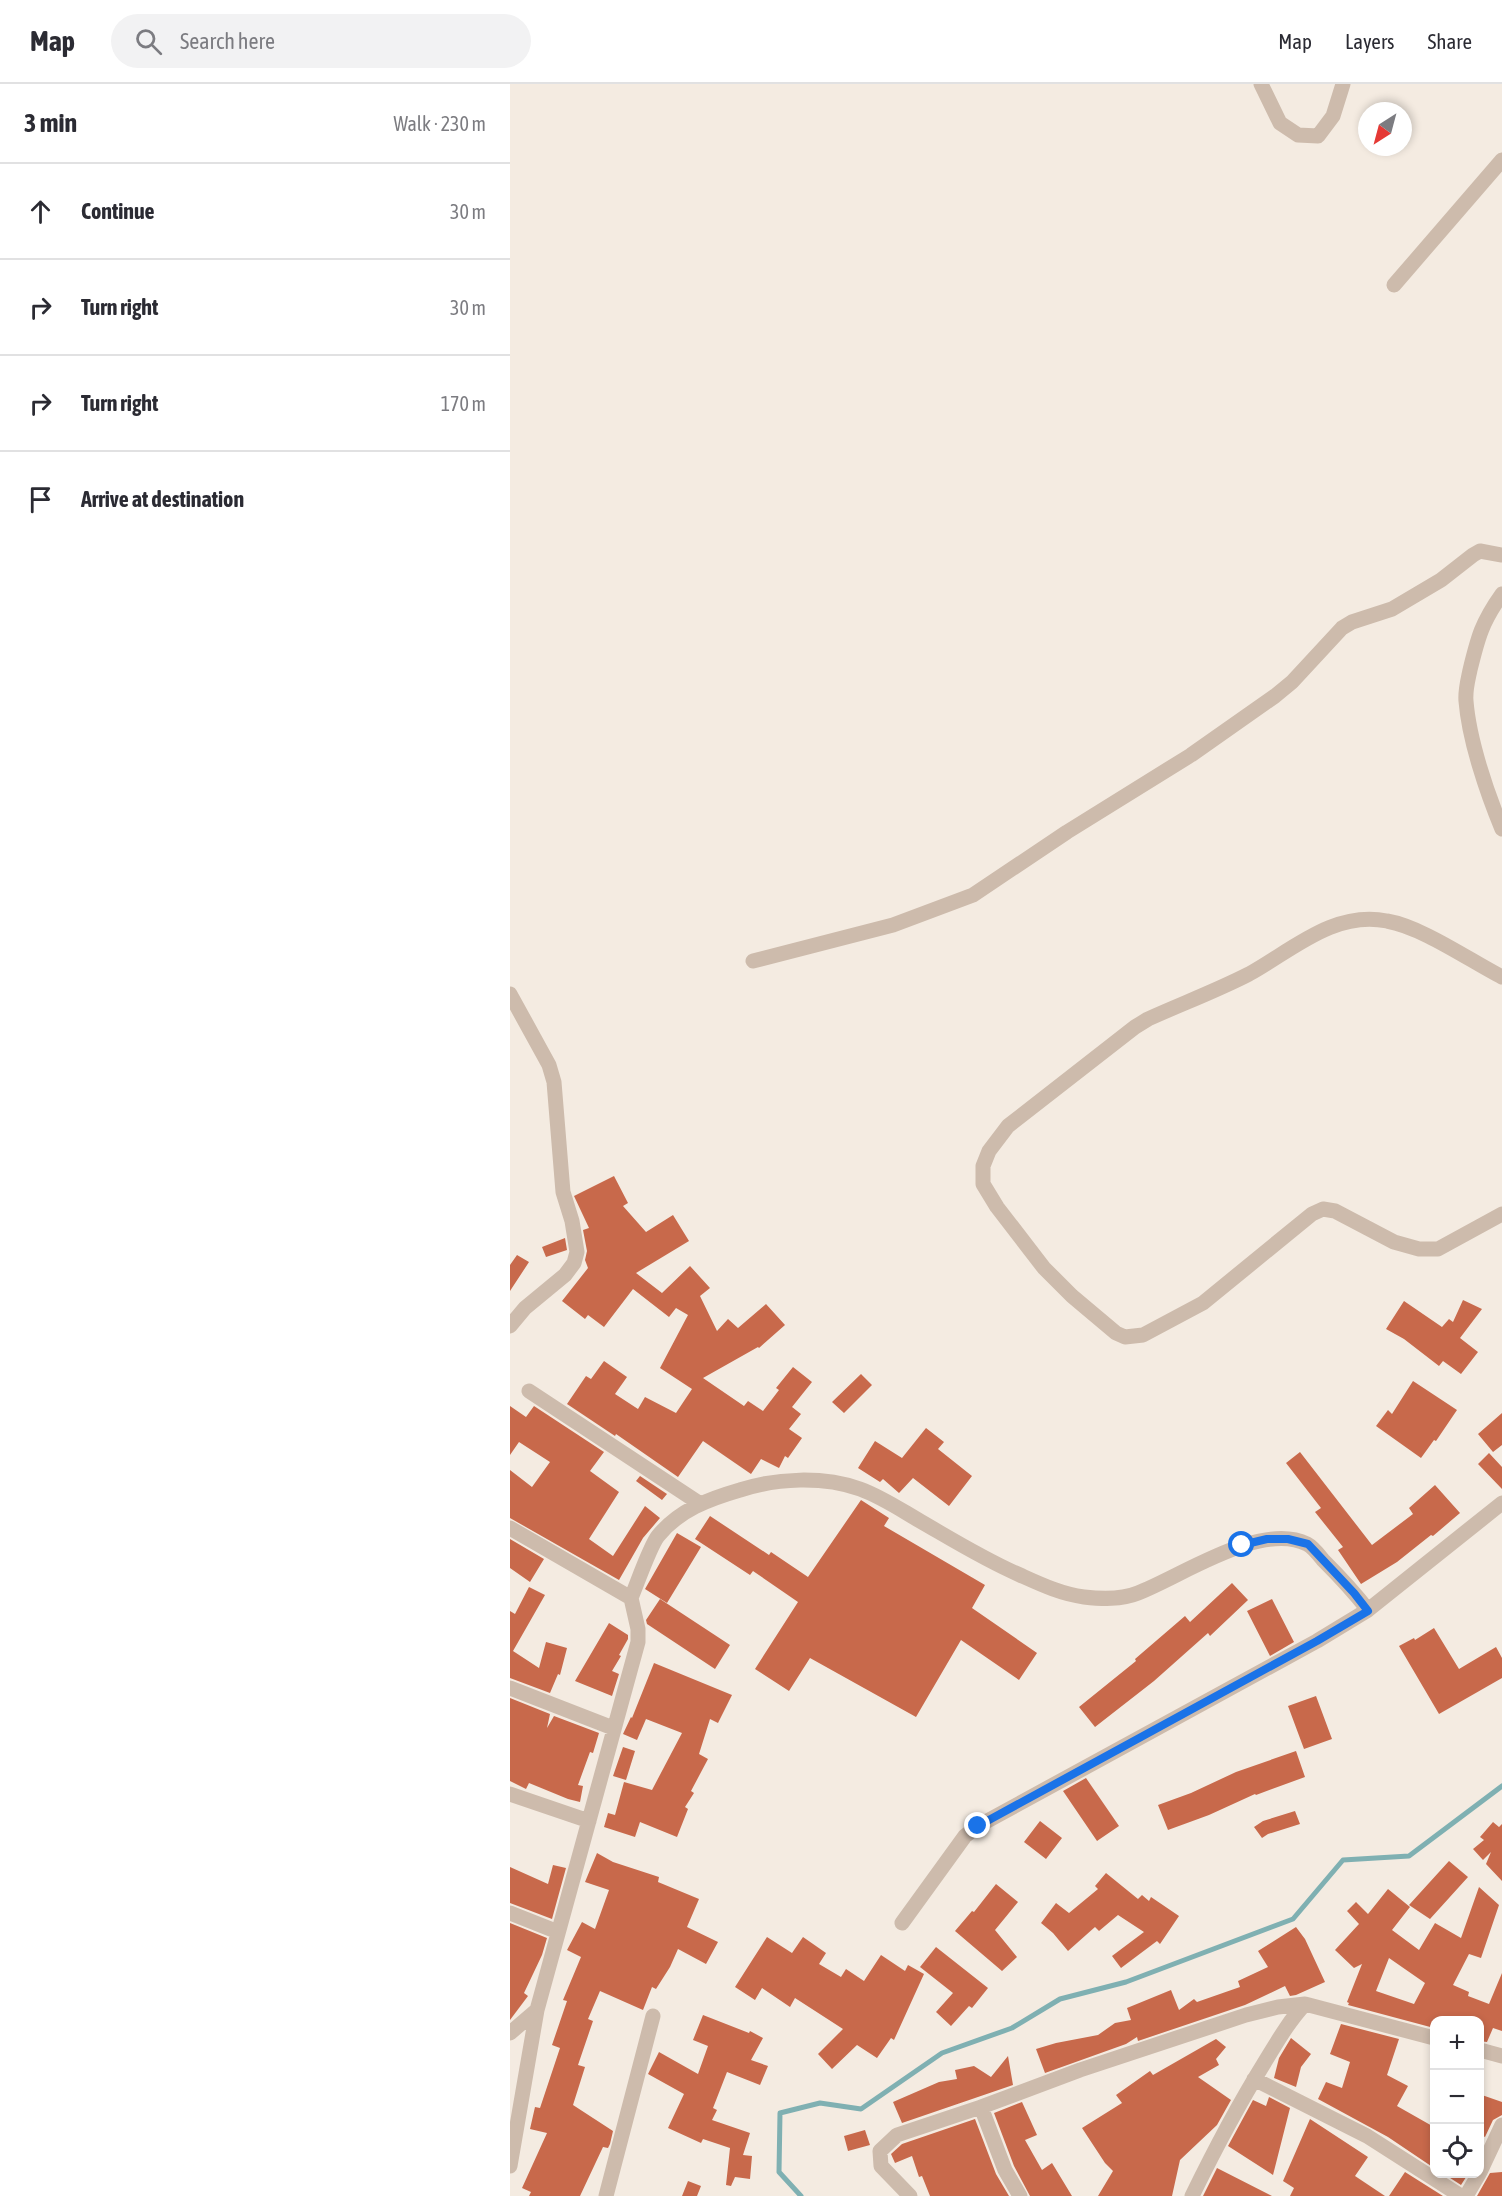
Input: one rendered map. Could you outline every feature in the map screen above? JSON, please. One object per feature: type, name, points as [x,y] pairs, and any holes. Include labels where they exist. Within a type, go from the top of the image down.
[{"type":"street","points":[[1261,84],[1280,123],[1298,135],[1318,136],[1333,116],[1343,84]]},
{"type":"street","points":[[1394,285],[1502,160]]},
{"type":"street","points":[[753,961],[893,925],[973,895],[1067,832],[1191,755],[1275,696],[1342,628],[1352,622],[1392,609],[1441,580],[1480,551],[1502,555]]},
{"type":"street","points":[[1502,594],[1490,611],[1479,634],[1466,687],[1472,736],[1502,829]]},
{"type":"street","points":[[1502,977],[1411,928],[1386,920],[1355,920],[1328,928],[1294,945],[1250,973],[1135,1027],[1008,1126],[989,1151],[983,1166],[982,1184],[1044,1268],[1072,1296],[1116,1333],[1125,1337],[1143,1335],[1203,1303],[1312,1214],[1323,1209],[1335,1211],[1394,1242],[1419,1249],[1438,1249],[1502,1214]]},
{"type":"street","points":[[510,994],[549,1065],[554,1082],[563,1192],[572,1221],[577,1252],[574,1263],[565,1275],[525,1308],[510,1326]]},
{"type":"street","points":[[529,1391],[699,1503]]},
{"type":"street","points":[[510,2166],[537,2010],[638,1642],[638,1629],[631,1598],[657,1537],[677,1518],[699,1503],[752,1486],[780,1481],[811,1480],[840,1483],[882,1499],[987,1561],[1052,1590],[1082,1597],[1112,1599],[1136,1594],[1242,1545],[1267,1539],[1288,1539],[1308,1544],[1368,1611]]},
{"type":"street","points":[[902,1923],[964,1836],[978,1826],[1368,1611],[1502,1503]]},
{"type":"street","points":[[510,1528],[631,1598]]},
{"type":"street","points":[[510,1688],[613,1728]]},
{"type":"street","points":[[510,1794],[588,1821]]},
{"type":"street","points":[[510,1913],[558,1932]]},
{"type":"street","points":[[910,2196],[880,2166],[880,2151],[897,2136],[1080,2070],[1246,2015],[1278,2007],[1305,2004],[1430,2037]]},
{"type":"street","points":[[1192,2196],[1254,2079],[1287,2026],[1305,2004]]},
{"type":"street","points":[[510,2033],[537,2010]]},
{"type":"street","points":[[606,2196],[653,2016]]},
{"type":"street","points":[[1484,2051],[1502,2056]]},
{"type":"street","points":[[1254,2079],[1367,2136],[1461,2196]]},
{"type":"street","points":[[981,2107],[1005,2170],[1020,2196]]},
{"type":"street","points":[[1484,2163],[1502,2125]]},
{"type":"street","points":[[1466,2196],[1476,2178]]},
{"type":"building","points":[[614,1176],[628,1203],[623,1206],[646,1232],[673,1215],[689,1241],[636,1273],[662,1293],[690,1266],[710,1288],[700,1296],[717,1331],[728,1319],[738,1328],[766,1304],[785,1325],[759,1348],[703,1378],[744,1406],[748,1401],[763,1411],[779,1390],[776,1388],[793,1367],[812,1382],[792,1407],[801,1414],[789,1429],[802,1438],[788,1458],[785,1456],[779,1468],[761,1459],[751,1474],[703,1441],[678,1477],[616,1434],[615,1436],[567,1404],[586,1376],[591,1379],[604,1361],[627,1377],[615,1394],[638,1409],[645,1397],[676,1413],[692,1389],[660,1368],[688,1315],[676,1308],[669,1317],[633,1289],[604,1327],[588,1315],[585,1319],[562,1301],[588,1268],[585,1260],[587,1251],[583,1230],[589,1228],[574,1196]]},
{"type":"building","points":[[565,1238],[567,1250],[546,1257],[542,1247]]},
{"type":"building","points":[[517,1255],[529,1262],[510,1291],[510,1265]]},
{"type":"building","points":[[1463,1300],[1482,1309],[1460,1338],[1478,1352],[1461,1374],[1443,1361],[1439,1366],[1404,1339],[1386,1329],[1404,1301],[1442,1327],[1449,1319],[1453,1322]]},
{"type":"building","points":[[861,1374],[872,1385],[844,1413],[832,1402]]},
{"type":"building","points":[[1413,1381],[1457,1410],[1421,1458],[1376,1426],[1388,1410],[1392,1414]]},
{"type":"building","points":[[510,1406],[526,1417],[534,1406],[604,1452],[590,1471],[619,1492],[589,1539],[613,1556],[645,1506],[660,1518],[643,1538],[619,1580],[510,1518],[510,1470],[532,1487],[550,1462],[519,1442],[510,1455]]},
{"type":"building","points":[[1502,1413],[1502,1445],[1493,1452],[1478,1434]]},
{"type":"building","points":[[926,1428],[944,1442],[938,1449],[972,1476],[949,1506],[913,1478],[899,1493],[883,1479],[880,1482],[858,1468],[875,1441],[902,1458]]},
{"type":"building","points":[[1300,1452],[1372,1545],[1413,1514],[1409,1508],[1435,1485],[1460,1513],[1397,1562],[1361,1584],[1338,1550],[1343,1547],[1315,1512],[1321,1508],[1286,1463]]},
{"type":"building","points":[[1489,1453],[1502,1467],[1502,1489],[1478,1464]]},
{"type":"building","points":[[640,1476],[667,1494],[662,1500],[636,1481]]},
{"type":"building","points":[[861,1500],[889,1518],[884,1526],[985,1585],[972,1608],[1037,1653],[1019,1680],[961,1640],[916,1717],[810,1658],[789,1691],[755,1669],[798,1602],[753,1571],[750,1575],[695,1539],[710,1516],[769,1555],[771,1552],[808,1577]]},
{"type":"building","points":[[677,1533],[701,1547],[667,1603],[645,1589]]},
{"type":"building","points":[[510,1539],[544,1559],[530,1582],[510,1568]]},
{"type":"building","points":[[1232,1583],[1248,1600],[1210,1636],[1208,1633],[1154,1681],[1095,1727],[1079,1707],[1136,1661],[1135,1659],[1185,1616],[1190,1622]]},
{"type":"building","points":[[529,1587],[545,1595],[513,1651],[539,1668],[546,1642],[567,1648],[560,1675],[558,1674],[550,1693],[510,1678],[510,1611],[515,1614]]},
{"type":"building","points":[[660,1599],[730,1645],[715,1669],[647,1624],[646,1620]]},
{"type":"building","points":[[1272,1599],[1294,1642],[1270,1656],[1247,1611]]},
{"type":"building","points":[[609,1623],[628,1635],[619,1655],[621,1656],[612,1671],[619,1674],[612,1696],[575,1681]]},
{"type":"building","points":[[1434,1628],[1459,1669],[1496,1647],[1502,1658],[1502,1678],[1439,1714],[1399,1646],[1414,1638],[1415,1640]]},
{"type":"building","points":[[654,1663],[732,1695],[718,1723],[710,1719],[699,1754],[708,1759],[691,1791],[694,1793],[685,1807],[688,1809],[677,1837],[640,1822],[635,1837],[604,1827],[608,1813],[615,1815],[624,1782],[652,1790],[682,1733],[646,1719],[637,1740],[623,1734],[632,1718]]},
{"type":"building","points":[[1316,1696],[1332,1739],[1304,1749],[1288,1706]]},
{"type":"building","points":[[510,1698],[550,1714],[547,1728],[554,1716],[599,1733],[593,1753],[590,1752],[578,1785],[583,1786],[580,1802],[529,1783],[526,1789],[510,1781]]},
{"type":"building","points":[[623,1747],[635,1751],[626,1780],[613,1776]]},
{"type":"building","points":[[1296,1751],[1305,1777],[1255,1794],[1209,1815],[1168,1830],[1158,1805],[1191,1793],[1236,1772]]},
{"type":"building","points":[[1086,1778],[1119,1826],[1097,1841],[1063,1791]]},
{"type":"building","points":[[1295,1811],[1300,1824],[1262,1838],[1254,1827],[1263,1821]]},
{"type":"building","points":[[1040,1821],[1062,1838],[1046,1859],[1024,1842]]},
{"type":"building","points":[[1493,1822],[1499,1827],[1502,1824],[1502,1881],[1486,1864],[1491,1852],[1483,1860],[1473,1849],[1484,1840],[1480,1837]]},
{"type":"building","points":[[597,1853],[613,1862],[659,1877],[658,1882],[699,1899],[687,1927],[718,1942],[706,1964],[678,1949],[656,1989],[652,1987],[643,2010],[600,1991],[588,2019],[593,2021],[578,2065],[585,2067],[573,2105],[613,2131],[610,2144],[608,2148],[603,2147],[580,2196],[529,2196],[531,2192],[522,2188],[547,2133],[530,2129],[535,2107],[540,2108],[560,2048],[552,2045],[567,2001],[563,2000],[581,1957],[567,1950],[582,1922],[595,1929],[609,1890],[585,1882]]},
{"type":"building","points":[[1449,1861],[1468,1877],[1430,1919],[1409,1905]]},
{"type":"building","points":[[553,1865],[566,1868],[552,1919],[510,1903],[510,1867],[548,1884]]},
{"type":"building","points":[[1106,1873],[1138,1899],[1142,1895],[1149,1901],[1151,1897],[1179,1916],[1160,1944],[1157,1941],[1121,1968],[1112,1956],[1144,1932],[1118,1915],[1099,1931],[1095,1927],[1068,1951],[1041,1923],[1056,1903],[1069,1913],[1098,1889],[1095,1886]]},
{"type":"building","points":[[996,1884],[1018,1902],[995,1930],[1017,1957],[1002,1971],[955,1931],[972,1911],[974,1912]]},
{"type":"building","points":[[1479,1887],[1499,1905],[1481,1958],[1469,1954],[1453,1985],[1469,1992],[1468,1996],[1489,2004],[1502,1973],[1502,2031],[1493,2028],[1487,2042],[1484,2042],[1484,2016],[1430,2016],[1430,2027],[1348,2005],[1347,2002],[1362,1964],[1354,1968],[1335,1950],[1359,1924],[1347,1911],[1356,1902],[1368,1914],[1388,1889],[1410,1907],[1392,1930],[1419,1950],[1435,1923],[1461,1938]],"holes":[[[1389,1958],[1425,1983],[1414,2004],[1376,1991]]]},
{"type":"building","points":[[510,1923],[547,1938],[542,1955],[524,1993],[528,1996],[510,2020]]},
{"type":"building","points":[[1296,1927],[1305,1939],[1325,1982],[1290,1996],[1285,1986],[1245,2005],[1138,2041],[1137,2037],[1126,2044],[1045,2073],[1036,2049],[1098,2035],[1115,2023],[1131,2020],[1127,2008],[1171,1990],[1179,2010],[1194,1999],[1197,2002],[1240,1987],[1238,1981],[1268,1967],[1258,1951]]},
{"type":"building","points":[[767,1937],[792,1953],[803,1937],[826,1953],[819,1964],[841,1977],[846,1969],[864,1981],[881,1955],[905,1971],[908,1965],[924,1974],[894,2040],[891,2038],[877,2058],[857,2045],[832,2069],[818,2054],[843,2029],[795,1998],[790,2007],[762,1988],[755,2000],[735,1987]]},
{"type":"building","points":[[936,1947],[988,1988],[972,2008],[969,2006],[951,2026],[936,2012],[953,1993],[920,1967]]},
{"type":"building","points":[[703,2015],[749,2033],[750,2031],[763,2038],[751,2060],[768,2066],[760,2085],[727,2072],[713,2108],[717,2110],[712,2120],[750,2133],[743,2155],[752,2156],[750,2179],[735,2177],[731,2186],[726,2185],[730,2148],[703,2139],[701,2143],[668,2128],[684,2094],[648,2074],[659,2052],[698,2074],[708,2046],[693,2040]]},
{"type":"building","points":[[1341,2024],[1399,2039],[1387,2075],[1408,2086],[1397,2106],[1430,2125],[1430,2165],[1388,2137],[1318,2099],[1326,2082],[1342,2088],[1350,2062],[1330,2054]]},
{"type":"building","points":[[1291,2038],[1311,2054],[1301,2067],[1296,2087],[1274,2078],[1279,2058]]},
{"type":"building","points":[[1216,2039],[1226,2047],[1216,2059],[1219,2065],[1198,2077],[1231,2100],[1217,2125],[1180,2160],[1172,2196],[1098,2196],[1113,2171],[1105,2163],[1082,2128],[1122,2103],[1116,2095],[1150,2071],[1153,2075]]},
{"type":"building","points":[[1008,2056],[1013,2085],[902,2123],[893,2102],[939,2082],[957,2079],[955,2070],[974,2066],[991,2077]]},
{"type":"building","points":[[1484,2096],[1502,2102],[1502,2115],[1493,2120],[1485,2137]]},
{"type":"building","points":[[1269,2097],[1290,2108],[1273,2175],[1228,2146],[1253,2100],[1266,2106]]},
{"type":"building","points":[[1022,2102],[1037,2135],[1025,2140],[1042,2170],[1052,2163],[1072,2196],[1030,2196],[1014,2166],[994,2113]]},
{"type":"building","points":[[975,2119],[996,2174],[1009,2196],[930,2196],[922,2176],[919,2177],[912,2156],[895,2163],[891,2154],[902,2144]]},
{"type":"building","points":[[1310,2119],[1368,2157],[1355,2176],[1385,2196],[1290,2196],[1294,2188],[1283,2181]]},
{"type":"building","points":[[865,2130],[870,2145],[848,2151],[844,2136]]},
{"type":"building","points":[[1217,2168],[1272,2196],[1203,2196]]},
{"type":"building","points":[[1405,2172],[1443,2196],[1389,2196]]},
{"type":"building","points":[[1502,2172],[1502,2196],[1477,2196],[1490,2173]]},
{"type":"building","points":[[1450,2178],[1465,2178],[1461,2185]]},
{"type":"building","points":[[688,2181],[701,2186],[697,2196],[682,2196]]},
{"type":"waterway","points":[[801,2196],[779,2172],[780,2113],[820,2103],[861,2109],[942,2053],[1012,2028],[1060,1999],[1126,1982],[1293,1919],[1343,1860],[1409,1856],[1502,1786]]},
{"type":"route","points":[[978,1826],[1368,1611],[1308,1544],[1288,1539],[1267,1539],[1242,1545]]}]
